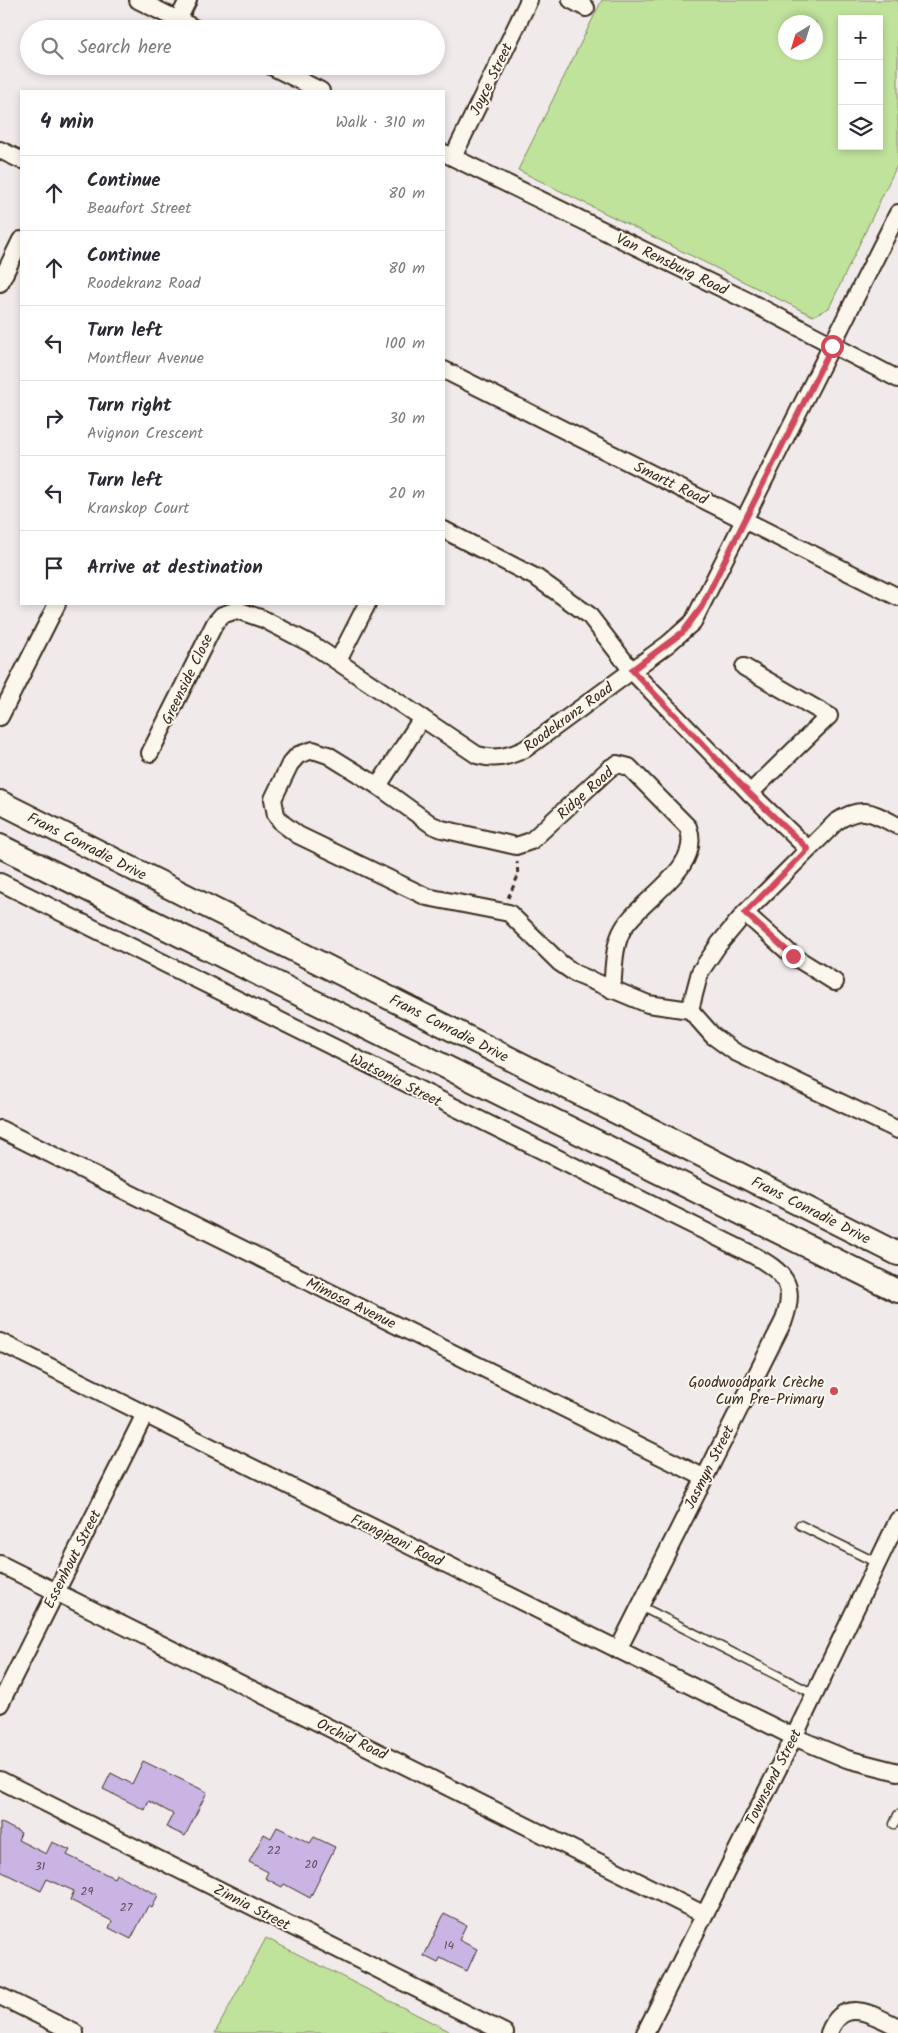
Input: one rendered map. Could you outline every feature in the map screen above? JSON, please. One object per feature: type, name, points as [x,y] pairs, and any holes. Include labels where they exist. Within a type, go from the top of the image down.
[{"type":"main road","name":"Frans Conradie Drive","points":[[0,802],[898,1254]]},
{"type":"main road","points":[[0,846],[898,1291]]},
{"type":"street","points":[[138,0],[178,20],[188,0]]},
{"type":"street","name":"Joyce Street","points":[[448,155],[529,0]]},
{"type":"street","points":[[570,0],[586,8]]},
{"type":"street","points":[[289,75],[319,90]]},
{"type":"street","points":[[0,150],[20,160]]},
{"type":"street","name":"Van Rensburg Road","points":[[448,155],[743,299],[898,379]]},
{"type":"street","name":"Roodekranz Road","points":[[338,661],[477,754],[494,759],[502,758],[525,749],[668,644],[693,622],[746,520],[898,213]]},
{"type":"street","points":[[0,283],[20,242]]},
{"type":"street","name":"Smartt Road","points":[[445,370],[898,597]]},
{"type":"street","points":[[445,531],[537,578],[589,615],[632,670],[750,794],[808,849]]},
{"type":"street","points":[[0,717],[56,605]]},
{"type":"street","points":[[338,661],[366,605]]},
{"type":"street","name":"Greenside Close","points":[[150,753],[215,622],[229,612],[238,610],[263,619],[338,661]]},
{"type":"street","points":[[744,667],[829,716],[750,794]]},
{"type":"street","points":[[378,786],[422,718]]},
{"type":"street","points":[[516,846],[432,825],[378,786],[320,751],[306,751],[298,754],[290,764],[273,799],[276,815],[282,823],[298,835],[427,897],[505,913],[518,920],[560,963],[576,974],[648,1004],[690,1010],[713,1036],[735,1052],[898,1130]]},
{"type":"street","name":"Ridge Road","points":[[516,846],[531,841],[617,764],[629,767],[639,775],[688,827],[692,836],[691,849],[686,859],[623,929],[616,947],[612,990]]},
{"type":"street","points":[[690,1010],[700,972],[718,944],[745,913],[836,822],[854,812],[867,812],[898,826]]},
{"type":"street","name":"Watsonia Street","points":[[0,882],[753,1255],[778,1271],[787,1282]]},
{"type":"street","points":[[745,913],[793,956],[835,982]]},
{"type":"street","name":"Mimosa Avenue","points":[[0,1129],[703,1478]]},
{"type":"street","name":"Jasmyn Street","points":[[618,1650],[784,1320],[790,1294],[787,1282]]},
{"type":"street","name":"Frangipani Road","points":[[0,1342],[794,1737],[847,1759],[898,1772]]},
{"type":"street","name":"Essenhout Street","points":[[0,1704],[145,1414]]},
{"type":"street","name":"Townsend Street","points":[[645,2033],[703,1914],[794,1737],[898,1520]]},
{"type":"street","name":"Orchid Road","points":[[0,1564],[703,1914]]},
{"type":"street","name":"Zinnia Street","points":[[0,1780],[505,2033]]},
{"type":"street","points":[[0,1996],[74,2033]]},
{"type":"street","points":[[830,2033],[836,2020],[842,2014],[858,2010],[898,2027]]},
{"type":"lane","points":[[800,1525],[878,1563]]},
{"type":"lane","points":[[639,1606],[814,1694]]},
{"type":"lane","points":[[894,1824],[898,1814]]},
{"type":"path","points":[[505,913],[508,894],[518,876],[516,846]]},
{"type":"green space","points":[[602,0],[898,0],[898,163],[829,308],[813,316],[518,170]]},
{"type":"green space","points":[[266,1938],[453,2033],[215,2033]]},
{"type":"building","points":[[143,1761],[207,1792],[185,1836],[166,1827],[173,1814],[149,1801],[145,1810],[103,1789],[111,1773],[132,1784]]},
{"type":"building","points":[[0,1822],[21,1833],[18,1840],[46,1854],[52,1842],[70,1850],[67,1855],[114,1878],[116,1874],[158,1895],[152,1908],[148,1906],[131,1939],[109,1928],[112,1921],[70,1900],[74,1891],[47,1879],[41,1891],[0,1871]]},
{"type":"building","points":[[277,1827],[310,1843],[314,1837],[335,1847],[310,1898],[284,1884],[282,1887],[265,1878],[268,1872],[249,1862],[264,1834],[271,1838]]},
{"type":"building","points":[[444,1914],[466,1925],[459,1940],[477,1949],[467,1971],[440,1958],[438,1963],[424,1956]]},
{"type":"place","name":"Goodwoodpark Crèche Cum Pre-Primary","points":[[834,1391]]},
{"type":"route","points":[[793,956],[745,913],[808,849],[750,794],[632,670],[668,644],[693,622],[832,346]]}]
